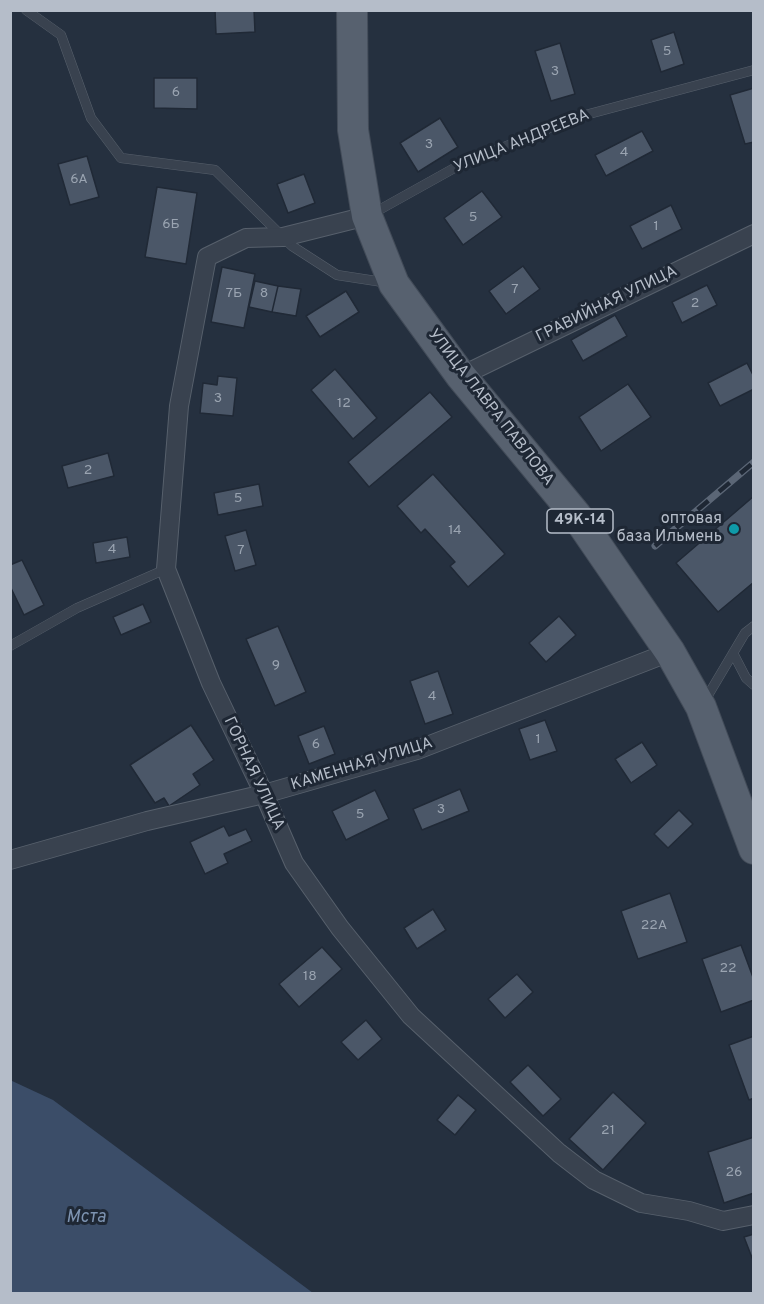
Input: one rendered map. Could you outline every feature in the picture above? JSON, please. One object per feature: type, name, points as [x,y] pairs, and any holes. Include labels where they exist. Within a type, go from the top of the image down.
[{"type":"main road","name":"49К-14","points":[[352,10],[353,130],[367,216]]},
{"type":"main road","name":"УЛИЦА ЛАВРА ПАВЛОВА","points":[[367,216],[394,284],[461,376],[576,515],[670,652],[701,707],[753,849]]},
{"type":"street","name":"ГОРНАЯ УЛИЦА","points":[[367,216],[283,237],[246,238],[207,256],[179,406],[166,569],[211,683],[294,863],[340,928],[411,1016],[559,1153],[594,1180],[641,1203],[689,1211],[723,1221],[753,1215]]},
{"type":"street","name":"ГРАВИЙНАЯ УЛИЦА","points":[[461,376],[753,234]]},
{"type":"street","name":"КАМЕННАЯ УЛИЦА","points":[[10,860],[147,821],[264,794],[417,750],[670,652]]},
{"type":"lane","points":[[26,10],[61,35],[91,118],[122,158],[215,170],[292,246],[337,274],[394,284]]},
{"type":"lane","name":"УЛИЦА АНДРЕЕВА","points":[[367,216],[458,166],[574,118],[753,70]]},
{"type":"lane","points":[[10,646],[76,608],[166,569]]},
{"type":"lane","points":[[701,707],[745,633],[753,626]]},
{"type":"lane","points":[[733,653],[746,678],[753,685]]},
{"type":"water","name":"Мста","points":[[10,1080],[53,1100],[313,1293],[11,1293]]},
{"type":"building","points":[[215,10],[254,10],[255,32],[216,34]]},
{"type":"building","points":[[674,32],[684,64],[661,72],[651,40]]},
{"type":"building","points":[[560,43],[575,94],[551,101],[535,51]]},
{"type":"building","points":[[154,78],[197,78],[197,109],[154,108]]},
{"type":"building","points":[[754,88],[754,142],[745,144],[730,95]]},
{"type":"building","points":[[440,118],[458,147],[418,172],[400,143]]},
{"type":"building","points":[[642,131],[653,151],[606,176],[595,155]]},
{"type":"building","points":[[87,156],[99,197],[70,205],[58,164]]},
{"type":"building","points":[[304,174],[315,203],[288,213],[277,184]]},
{"type":"building","points":[[157,187],[197,193],[186,264],[145,257]]},
{"type":"building","points":[[482,191],[502,217],[463,245],[444,218]]},
{"type":"building","points":[[671,205],[682,229],[642,249],[630,226]]},
{"type":"building","points":[[523,266],[540,289],[506,314],[489,291]]},
{"type":"building","points":[[222,267],[255,274],[244,328],[211,322]]},
{"type":"building","points":[[255,281],[278,286],[272,312],[249,307]]},
{"type":"building","points":[[707,285],[717,305],[682,323],[672,302]]},
{"type":"building","points":[[278,286],[301,289],[296,316],[272,312]]},
{"type":"building","points":[[346,291],[359,312],[320,337],[306,316]]},
{"type":"building","points":[[615,315],[627,336],[583,361],[571,340]]},
{"type":"building","points":[[747,363],[754,377],[754,389],[720,406],[708,383]]},
{"type":"building","points":[[335,369],[377,418],[353,439],[311,390]]},
{"type":"building","points":[[218,376],[237,378],[233,416],[200,413],[203,383],[217,385]]},
{"type":"building","points":[[628,384],[651,417],[601,451],[579,417]]},
{"type":"building","points":[[430,392],[452,417],[369,487],[348,462]]},
{"type":"building","points":[[108,453],[114,476],[68,488],[62,466]]},
{"type":"building","points":[[433,474],[505,554],[468,587],[450,566],[455,562],[425,529],[421,533],[397,506]]},
{"type":"building","points":[[259,484],[263,506],[218,515],[214,493]]},
{"type":"building","name":"оптовая база Ильмень","points":[[754,496],[754,582],[718,612],[676,563]]},
{"type":"building","points":[[246,530],[256,565],[235,571],[225,536]]},
{"type":"building","points":[[127,537],[130,557],[96,563],[93,543]]},
{"type":"building","points":[[22,560],[44,605],[24,615],[10,586],[10,565]]},
{"type":"building","points":[[143,604],[151,622],[121,635],[113,617]]},
{"type":"building","points":[[559,616],[576,635],[546,662],[529,643]]},
{"type":"building","points":[[278,626],[306,692],[275,706],[246,639]]},
{"type":"building","points":[[438,671],[453,714],[425,724],[410,681]]},
{"type":"building","points":[[545,720],[557,751],[530,760],[519,729]]},
{"type":"building","points":[[191,725],[214,760],[193,774],[200,785],[169,806],[164,798],[155,803],[130,765]]},
{"type":"building","points":[[324,726],[335,754],[309,764],[298,736]]},
{"type":"building","points":[[642,742],[657,765],[631,783],[615,759]]},
{"type":"building","points":[[460,789],[469,811],[422,830],[413,809]]},
{"type":"building","points":[[375,790],[389,819],[346,840],[332,811]]},
{"type":"building","points":[[679,810],[693,824],[668,848],[654,834]]},
{"type":"building","points":[[224,826],[229,836],[246,829],[252,841],[224,854],[228,863],[205,874],[190,842]]},
{"type":"building","points":[[670,893],[687,942],[638,959],[621,911]]},
{"type":"building","points":[[433,909],[446,930],[417,949],[404,928]]},
{"type":"building","points":[[741,945],[754,980],[754,1000],[721,1012],[702,959]]},
{"type":"building","points":[[322,947],[342,969],[299,1007],[279,984]]},
{"type":"building","points":[[517,974],[533,992],[505,1018],[488,999]]},
{"type":"building","points":[[366,1020],[382,1039],[358,1060],[341,1042]]},
{"type":"building","points":[[754,1036],[754,1098],[749,1100],[729,1045]]},
{"type":"building","points":[[528,1065],[561,1099],[543,1116],[510,1082]]},
{"type":"building","points":[[613,1092],[646,1123],[603,1170],[569,1139]]},
{"type":"building","points":[[458,1095],[476,1110],[455,1135],[437,1120]]},
{"type":"building","points":[[754,1137],[754,1193],[724,1203],[708,1152]]},
{"type":"building","points":[[754,1234],[754,1263],[744,1237]]},
{"type":"railway","points":[[655,546],[754,462]]},
{"type":"place","name":"оптовая база Ильмень","points":[[734,529]]}]
